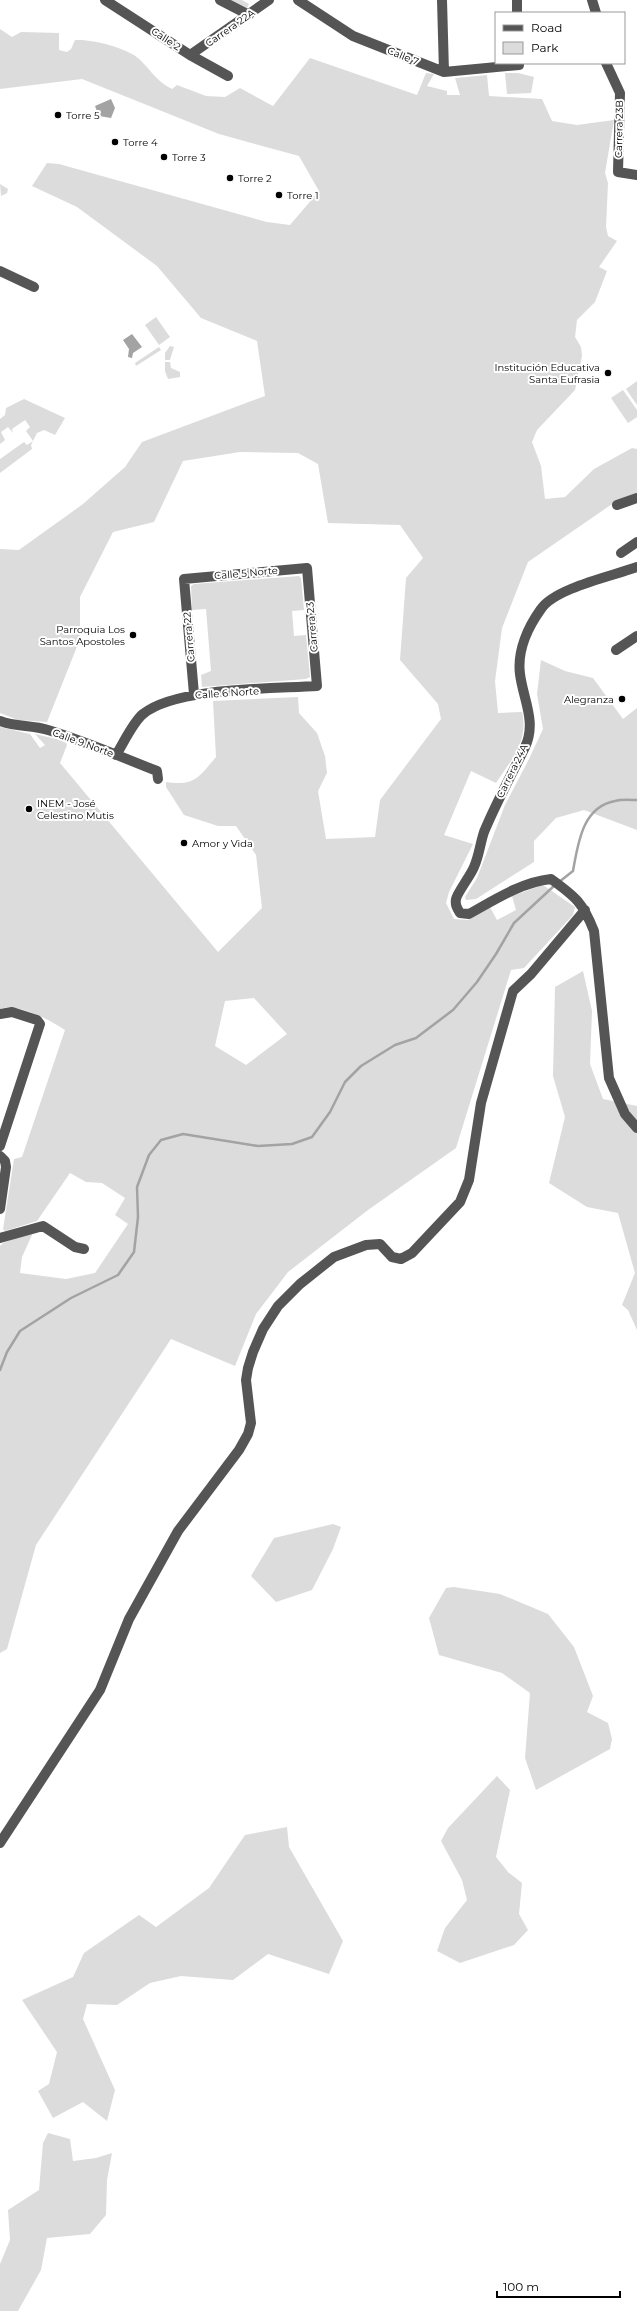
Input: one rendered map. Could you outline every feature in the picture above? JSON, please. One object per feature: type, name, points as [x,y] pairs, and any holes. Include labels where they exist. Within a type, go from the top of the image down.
[{"type":"street","name":"Calle 2","points":[[105,0],[190,55],[228,76]]},
{"type":"street","points":[[220,0],[249,15]]},
{"type":"street","name":"Carrera 22A","points":[[190,55],[269,0]]},
{"type":"street","name":"Calle 7","points":[[298,0],[354,36],[444,72],[519,64]]},
{"type":"street","points":[[442,0],[444,72]]},
{"type":"street","points":[[516,0],[517,12]]},
{"type":"street","points":[[592,0],[596,12]]},
{"type":"street","name":"Carrera 23B","points":[[606,64],[620,93],[618,172],[620,174],[637,175]]},
{"type":"street","points":[[0,271],[34,287]]},
{"type":"street","points":[[617,505],[637,498]]},
{"type":"street","points":[[621,553],[637,542]]},
{"type":"street","name":"Carrera 24A","points":[[585,910],[576,898],[551,879],[536,881],[469,914],[460,913],[456,907],[456,897],[467,883],[475,865],[483,834],[506,782],[529,737],[529,714],[519,672],[522,645],[530,626],[542,607],[569,590],[637,567]]},
{"type":"street","name":"Calle 5 Norte","points":[[184,579],[307,568]]},
{"type":"street","name":"Carrera 23","points":[[307,568],[317,686]]},
{"type":"street","name":"Carrera 22","points":[[184,579],[194,694]]},
{"type":"street","points":[[616,650],[637,636]]},
{"type":"street","name":"Calle 6 Norte","points":[[116,755],[142,715],[157,705],[194,694],[317,686]]},
{"type":"street","name":"Calle 9 Norte","points":[[0,721],[9,724],[46,730],[116,755],[157,771],[158,779]]},
{"type":"street","points":[[0,1843],[100,1690],[129,1619],[178,1531],[239,1450],[248,1434],[251,1423],[246,1380],[253,1352],[263,1329],[278,1306],[300,1284],[334,1257],[366,1245],[380,1244],[392,1258],[401,1259],[412,1253],[460,1202],[469,1180],[481,1102],[513,991],[531,974],[585,910],[594,931],[609,1078],[625,1114],[637,1128]]},
{"type":"street","points":[[0,1014],[12,1012],[37,1020],[40,1024],[0,1146]]},
{"type":"street","points":[[0,1156],[5,1161],[6,1167],[0,1209]]},
{"type":"street","points":[[0,1238],[43,1226],[75,1247],[84,1249]]},
{"type":"green space","points":[[227,0],[242,0],[249,4],[246,10]]},
{"type":"green space","points":[[0,29],[12,37],[21,32],[59,33],[59,50],[67,52],[71,49],[75,40],[96,42],[112,46],[137,57],[159,80],[172,89],[177,85],[206,96],[225,97],[240,88],[273,106],[310,58],[417,95],[426,73],[434,74],[427,86],[447,91],[447,95],[460,95],[455,78],[487,75],[489,96],[542,99],[552,121],[577,125],[614,120],[605,173],[608,183],[606,227],[608,236],[617,241],[599,267],[607,271],[595,302],[577,320],[575,337],[581,347],[582,356],[575,390],[537,430],[532,442],[541,466],[545,499],[565,497],[594,469],[632,448],[637,449],[637,494],[615,502],[528,562],[502,628],[495,681],[498,713],[522,712],[524,722],[521,741],[513,758],[496,783],[471,771],[444,835],[473,844],[449,892],[446,903],[454,919],[468,920],[490,907],[497,920],[516,910],[512,896],[543,885],[575,907],[573,915],[524,968],[511,970],[456,1148],[368,1210],[288,1272],[256,1314],[235,1366],[171,1339],[36,1545],[7,1649],[0,1653],[0,1246],[3,1243],[31,1232],[32,1235],[22,1257],[20,1273],[66,1279],[95,1273],[128,1224],[115,1215],[125,1198],[102,1183],[86,1182],[70,1173],[37,1221],[5,1231],[3,1229],[14,1159],[22,1157],[65,1030],[42,1017],[24,1010],[7,1007],[0,1009],[0,727],[30,734],[40,748],[45,745],[35,734],[65,741],[67,745],[60,763],[218,952],[262,908],[256,855],[236,826],[218,826],[184,815],[166,787],[166,782],[184,783],[195,779],[216,757],[213,701],[298,697],[299,713],[317,733],[325,756],[327,773],[318,791],[326,839],[375,837],[380,800],[441,719],[438,704],[400,660],[406,578],[423,558],[400,525],[328,523],[318,464],[298,453],[240,452],[183,461],[154,522],[113,532],[80,597],[80,639],[47,722],[18,720],[0,713],[0,549],[19,550],[83,504],[125,467],[142,442],[265,396],[257,341],[201,318],[157,266],[77,207],[32,186],[47,163],[59,164],[267,222],[290,225],[319,191],[299,156],[219,134],[82,79],[0,89]],"holes":[[[254,998],[287,1034],[246,1065],[215,1046],[225,1001]]]},
{"type":"green space","points":[[505,73],[518,73],[534,77],[531,93],[507,94]]},
{"type":"green space","points":[[0,184],[8,189],[7,193],[1,196]]},
{"type":"green space","points":[[156,317],[170,337],[159,345],[145,325]]},
{"type":"green space","points":[[170,346],[174,347],[170,360],[165,360],[165,353]]},
{"type":"green space","points":[[159,347],[161,350],[136,366],[135,363]]},
{"type":"green space","points":[[165,362],[170,362],[171,368],[180,372],[180,377],[168,379],[165,371]]},
{"type":"green space","points":[[637,381],[637,405],[626,389]]},
{"type":"green space","points":[[623,390],[637,410],[637,417],[628,423],[611,398]]},
{"type":"green space","points":[[24,399],[65,418],[55,435],[44,430],[37,433],[33,441],[26,431],[30,427],[25,420],[12,429],[13,433],[8,427],[1,432],[5,440],[0,444],[0,419],[5,415],[6,408]]},
{"type":"green space","points":[[33,441],[31,445],[32,449],[0,473],[0,459],[24,442],[27,445]]},
{"type":"green space","points":[[299,576],[301,578],[304,610],[292,611],[294,636],[306,635],[310,677],[306,679],[202,687],[201,675],[211,671],[206,609],[192,610],[191,586],[194,584]]},
{"type":"green space","points":[[541,660],[565,671],[593,678],[623,719],[637,708],[637,830],[584,810],[556,818],[534,841],[534,862],[476,899],[466,900],[465,897],[477,878],[505,805],[543,729],[537,694]]},
{"type":"green space","points":[[583,971],[592,1011],[590,1064],[603,1099],[637,1106],[637,1330],[628,1310],[622,1305],[635,1273],[618,1213],[587,1207],[549,1183],[565,1117],[553,1076],[555,987]]},
{"type":"green space","points":[[333,1524],[341,1527],[333,1549],[312,1590],[276,1602],[251,1576],[274,1538]]},
{"type":"green space","points":[[454,1587],[500,1594],[548,1614],[574,1647],[593,1696],[587,1712],[608,1723],[612,1739],[610,1749],[536,1790],[525,1758],[530,1693],[502,1673],[439,1655],[429,1618],[446,1588]]},
{"type":"green space","points":[[497,1776],[510,1790],[496,1857],[508,1872],[522,1883],[519,1914],[528,1930],[514,1945],[460,1963],[437,1951],[445,1928],[467,1900],[462,1880],[441,1841],[448,1828]]},
{"type":"green space","points":[[287,1827],[289,1847],[343,1941],[329,1974],[268,1954],[233,1980],[181,1976],[150,1983],[117,2005],[87,2004],[83,2019],[115,2090],[107,2121],[83,2102],[53,2118],[38,2091],[49,2084],[57,2052],[22,2000],[73,1977],[84,1953],[139,1915],[156,1927],[209,1888],[245,1835]]},
{"type":"green space","points":[[48,2133],[70,2139],[73,2161],[96,2158],[112,2153],[107,2180],[106,2215],[90,2234],[47,2238],[41,2270],[18,2311],[0,2311],[0,2264],[10,2240],[8,2210],[39,2190],[43,2143]]},
{"type":"shaded area","points":[[111,99],[115,108],[111,118],[99,116],[95,106]]},
{"type":"shaded area","points":[[132,334],[142,347],[133,353],[132,358],[128,357],[129,349],[123,340]]},
{"type":"waterway","points":[[559,882],[573,871],[577,850],[584,828],[595,811],[604,805],[615,801],[637,800]]},
{"type":"waterway","points":[[0,1370],[7,1352],[20,1331],[71,1298],[118,1275],[134,1252],[138,1217],[137,1187],[149,1155],[161,1140],[183,1134],[258,1146],[292,1144],[312,1137],[330,1112],[345,1082],[361,1066],[395,1045],[416,1038],[453,1010],[477,982],[496,954],[514,923],[555,885]]},
{"type":"place","name":"Torre 5","points":[[58,115]]},
{"type":"place","name":"Torre 4","points":[[115,142]]},
{"type":"place","name":"Torre 3","points":[[164,157]]},
{"type":"place","name":"Torre 2","points":[[230,178]]},
{"type":"place","name":"Torre 1","points":[[279,195]]},
{"type":"place","name":"Institución Educativa Santa Eufrasia","points":[[608,373]]},
{"type":"place","name":"Parroquia Los Santos Apostoles","points":[[133,635]]},
{"type":"place","name":"Alegranza","points":[[622,699]]},
{"type":"place","name":"INEM - José Celestino Mutis","points":[[29,809]]},
{"type":"place","name":"Amor y Vida","points":[[184,843]]}]
